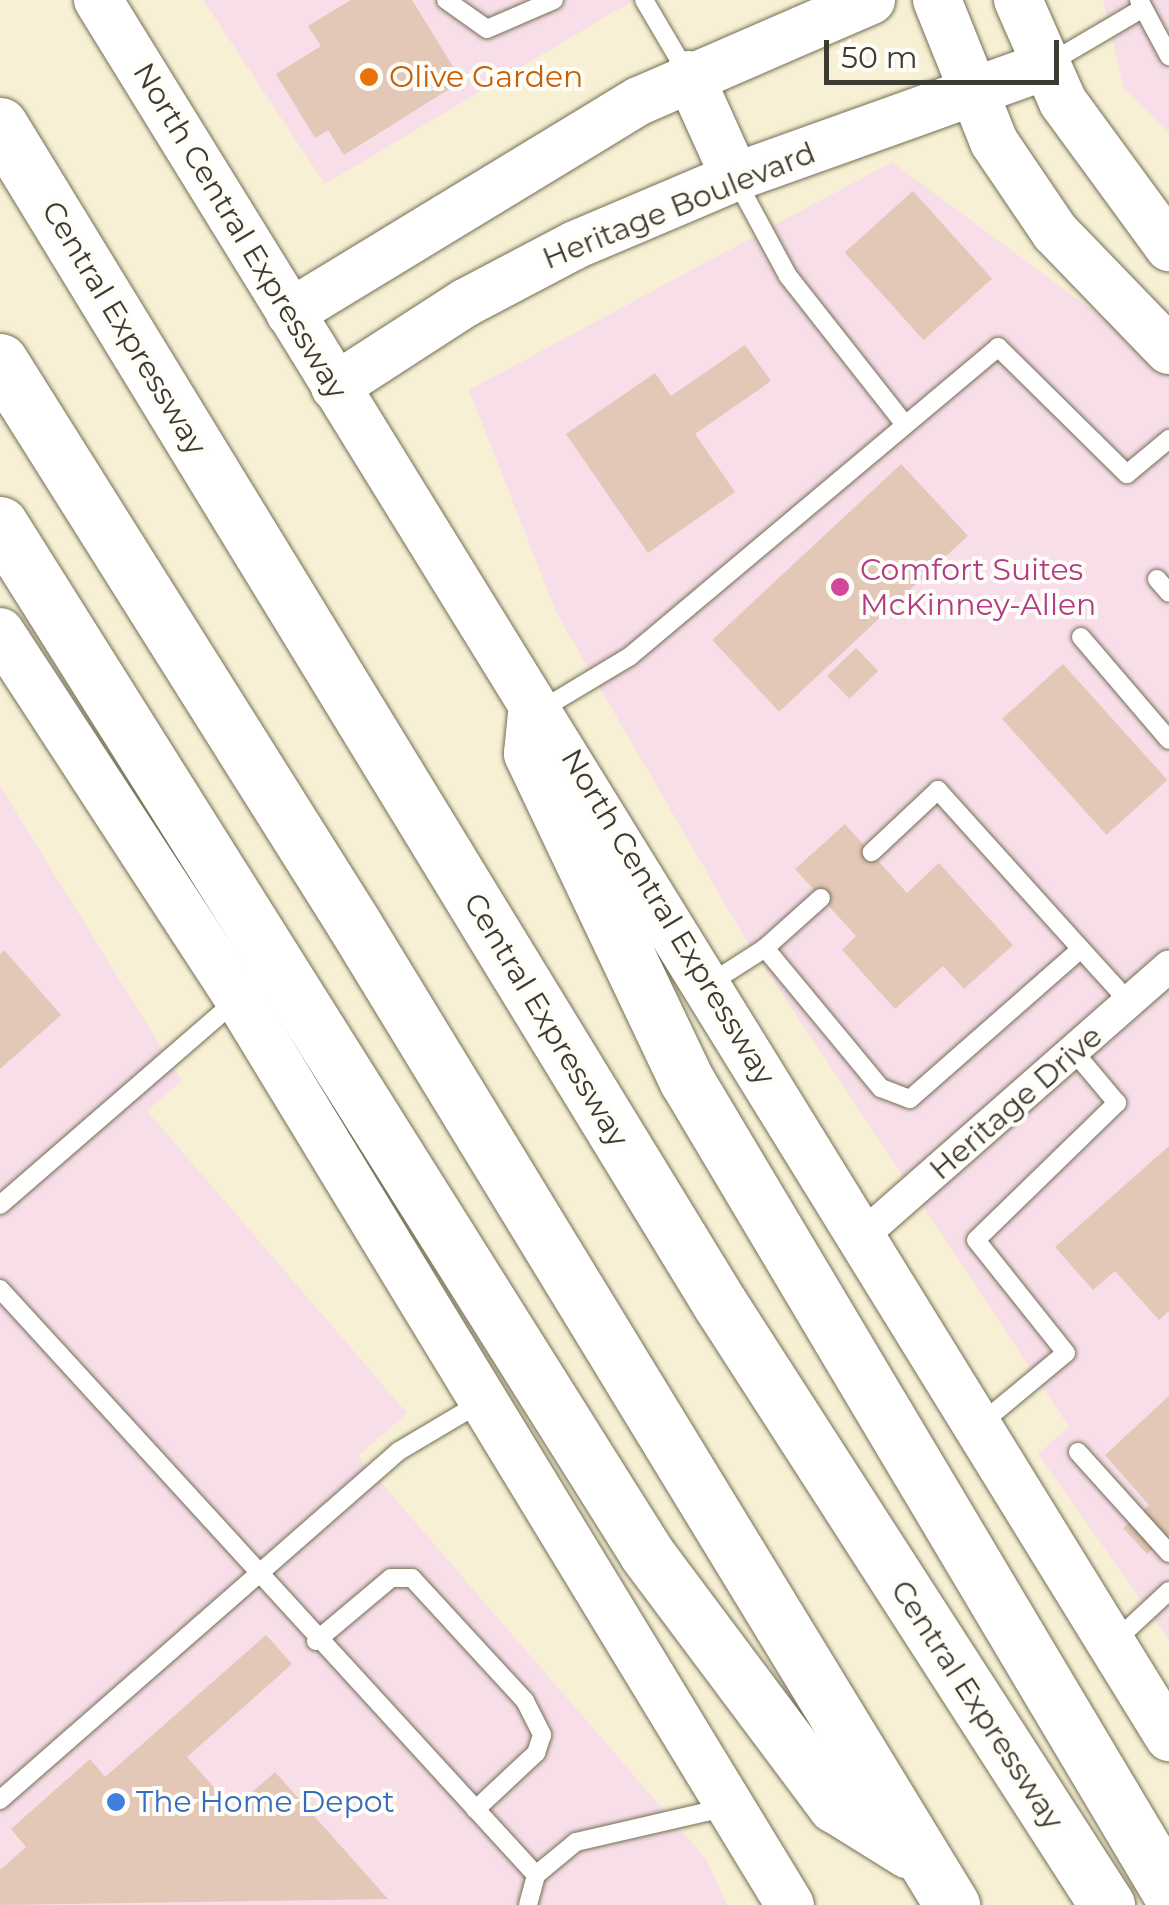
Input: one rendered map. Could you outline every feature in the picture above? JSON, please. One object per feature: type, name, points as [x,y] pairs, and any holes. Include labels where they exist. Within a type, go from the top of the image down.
[{"type":"highway","name":"Central Expressway","points":[[0,125],[730,1320],[1107,1905]]},
{"type":"highway","points":[[0,362],[354,924],[917,1856],[952,1905]]},
{"type":"highway","points":[[0,524],[647,1554],[835,1805],[917,1856]]},
{"type":"highway","points":[[534,714],[531,752],[687,1081],[1169,1890]]},
{"type":"main road","name":"North Central Expressway","points":[[98,0],[534,714],[562,740],[974,1430],[1169,1737]]},
{"type":"main road","points":[[290,313],[689,75],[872,0]]},
{"type":"main road","points":[[937,0],[970,96],[1055,232],[1169,350]]},
{"type":"main road","points":[[1018,0],[1043,67],[1094,152],[1169,247]]},
{"type":"main road","name":"Heritage Boulevard","points":[[335,386],[522,271],[735,178],[1043,67]]},
{"type":"main road","points":[[689,75],[735,178]]},
{"type":"main road","points":[[0,632],[239,999],[480,1402],[790,1905]]},
{"type":"street","name":"Heritage Drive","points":[[862,1237],[1075,1053],[1169,966]]},
{"type":"lane","points":[[446,0],[487,28],[554,0]]},
{"type":"lane","points":[[644,0],[689,75]]},
{"type":"lane","points":[[1043,67],[1141,4],[1169,56]]},
{"type":"lane","points":[[735,178],[788,276],[902,421]]},
{"type":"lane","points":[[534,714],[629,657],[902,421],[998,347],[1127,474],[1169,438]]},
{"type":"lane","points":[[1081,637],[1169,740]]},
{"type":"lane","points":[[872,852],[938,790],[1130,1003]]},
{"type":"lane","points":[[708,984],[766,948],[821,898]]},
{"type":"lane","points":[[766,948],[881,1088],[910,1099],[1081,949]]},
{"type":"lane","points":[[0,1204],[239,999]]},
{"type":"lane","points":[[974,1430],[1066,1353],[976,1240],[1117,1103],[1075,1053]]},
{"type":"lane","points":[[0,1288],[254,1575],[536,1875]]},
{"type":"lane","points":[[0,1800],[399,1451],[480,1402]]},
{"type":"lane","points":[[1078,1452],[1169,1553]]},
{"type":"lane","points":[[316,1641],[391,1578],[412,1578],[525,1701],[542,1734],[536,1753],[475,1810]]},
{"type":"lane","points":[[1109,1647],[1169,1591]]},
{"type":"lane","points":[[528,1905],[536,1875],[576,1842],[728,1807]]},
{"type":"shaded area","points":[[203,0],[634,0],[325,184]]},
{"type":"shaded area","points":[[1103,0],[1169,0],[1169,134],[1124,88]]},
{"type":"shaded area","points":[[892,162],[1169,367],[1169,1640],[1038,1454],[1069,1427],[742,933],[557,614],[469,390]]},
{"type":"shaded area","points":[[0,786],[182,1081],[147,1111],[407,1413],[358,1456],[706,1859],[727,1905],[0,1905]]},
{"type":"building","name":"Olive Garden","points":[[351,0],[412,0],[462,81],[344,155],[328,130],[315,138],[276,74],[321,46],[308,26]]},
{"type":"building","points":[[913,191],[992,279],[924,340],[845,253]]},
{"type":"building","points":[[745,345],[771,381],[695,434],[735,492],[648,553],[566,434],[655,373],[671,396]]},
{"type":"building","name":"Comfort Suites McKinney-Allen","points":[[901,464],[968,536],[779,712],[712,640]]},
{"type":"building","points":[[856,648],[878,671],[849,699],[827,676]]},
{"type":"building","points":[[1063,664],[1167,780],[1106,835],[1002,719]]},
{"type":"building","points":[[845,824],[907,893],[939,863],[1013,945],[964,989],[943,966],[895,1009],[842,950],[856,936],[795,869]]},
{"type":"building","points":[[4,950],[61,1015],[0,1069],[0,954]]},
{"type":"building","points":[[1169,1146],[1169,1311],[1159,1320],[1115,1271],[1093,1290],[1055,1247]]},
{"type":"building","points":[[1169,1396],[1169,1534],[1147,1554],[1123,1528],[1149,1505],[1105,1455]]},
{"type":"building","points":[[266,1635],[292,1664],[187,1757],[233,1809],[275,1772],[388,1899],[0,1905],[0,1870],[26,1847],[11,1829],[90,1759],[105,1777]]},
{"type":"place","name":"Olive Garden","points":[[369,77]]},
{"type":"place","name":"Comfort Suites McKinney-Allen","points":[[840,587]]},
{"type":"place","name":"The Home Depot","points":[[116,1802]]}]
